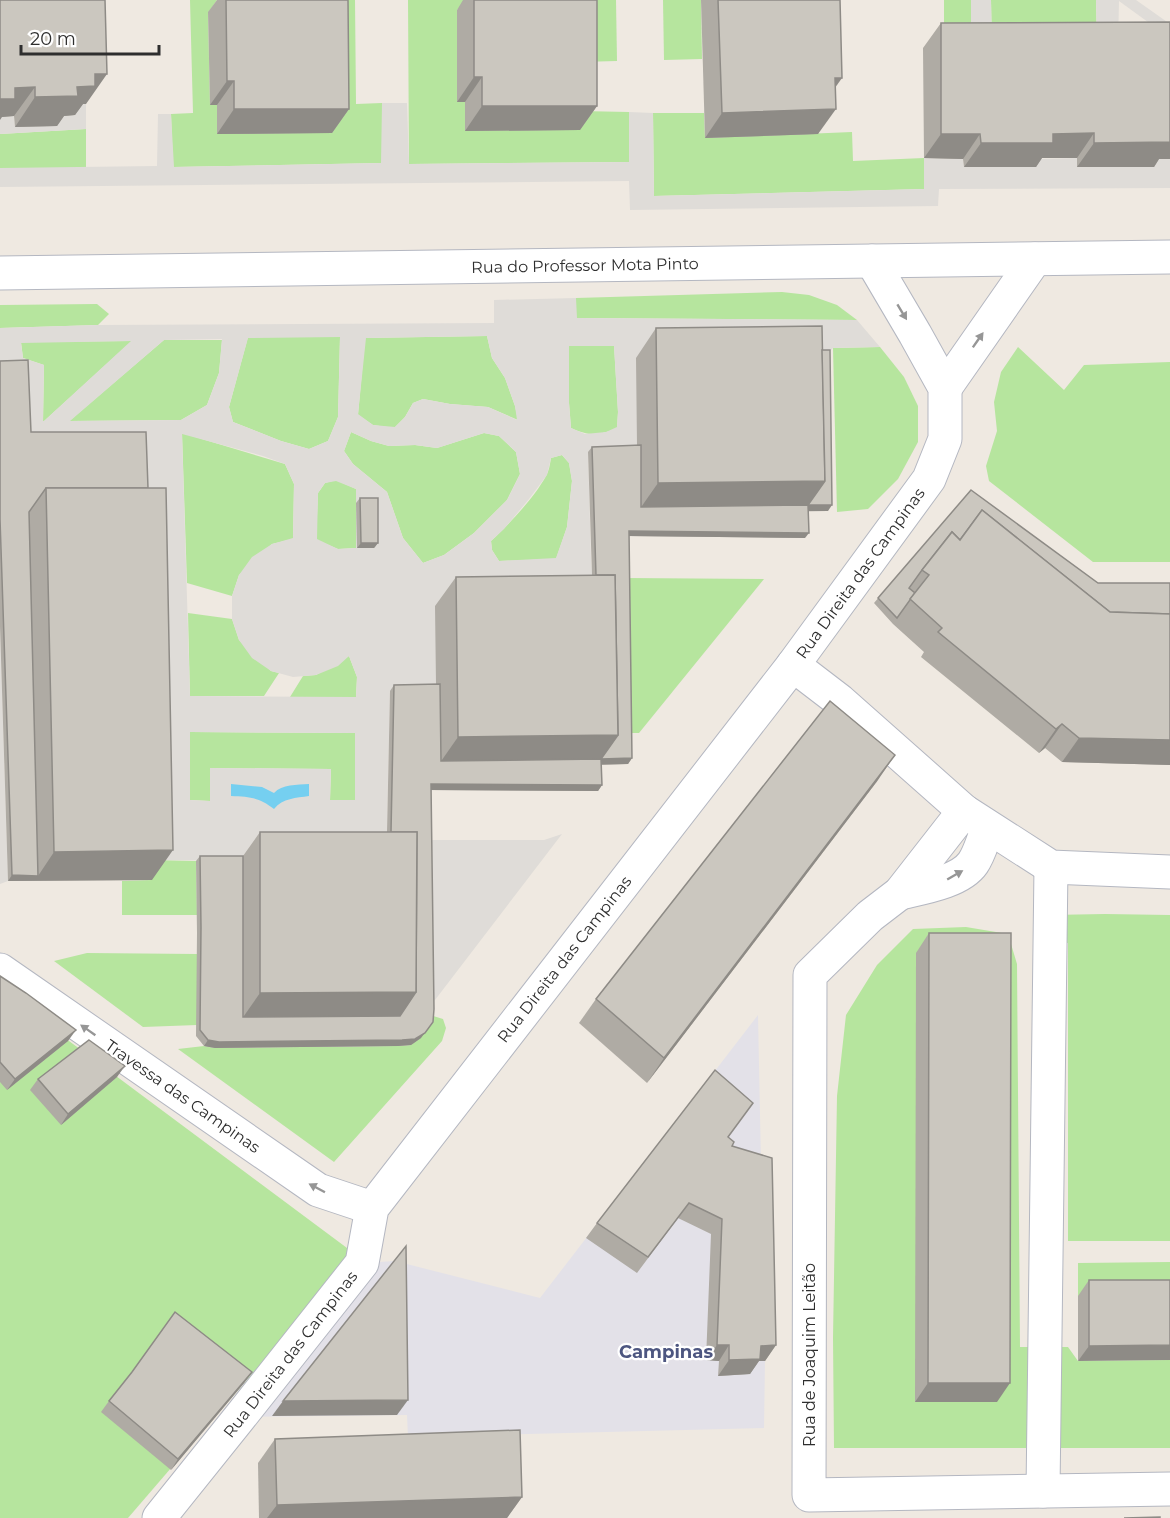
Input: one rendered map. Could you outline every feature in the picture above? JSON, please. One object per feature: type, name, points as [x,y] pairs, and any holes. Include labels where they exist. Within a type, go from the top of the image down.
[{"type":"street","name":"Rua do Professor Mota Pinto","points":[[0,273],[1170,257]]},
{"type":"street","points":[[945,388],[1035,259]]},
{"type":"street","name":"Rua Direita das Campinas","points":[[159,1518],[362,1263],[372,1208],[792,665],[929,479],[945,439],[945,388],[872,261]]},
{"type":"street","points":[[792,665],[840,701],[976,819],[1051,867],[1170,872]]},
{"type":"street","name":"Rua de Joaquim Leitão","points":[[976,819],[973,864],[956,877],[900,893],[870,916],[810,975],[809,1495],[1170,1489]]},
{"type":"street","points":[[1044,1491],[1051,867]]},
{"type":"street","name":"Travessa das Campinas","points":[[0,970],[318,1190],[372,1208]]},
{"type":"shaded area","points":[[971,0],[991,0],[992,47],[971,47]]},
{"type":"shaded area","points":[[1096,0],[1136,0],[1170,24],[1170,38],[1119,1],[1118,46],[1097,46]]},
{"type":"shaded area","points":[[382,103],[407,103],[409,164],[629,162],[629,112],[653,113],[654,196],[924,189],[924,158],[963,159],[964,167],[1035,167],[1036,159],[1077,158],[1077,167],[1153,167],[1154,159],[1170,159],[1170,188],[939,189],[938,206],[630,210],[629,181],[0,187],[0,168],[157,166],[158,114],[171,114],[174,167],[381,163]]},
{"type":"shaded area","points":[[74,104],[86,104],[86,129],[0,134],[0,117],[14,116],[15,127],[56,116]]},
{"type":"shaded area","points":[[576,298],[577,318],[857,320],[880,347],[833,348],[826,356],[637,451],[588,453],[594,604],[436,690],[390,691],[388,861],[152,860],[27,438],[0,366],[0,328],[98,325],[494,323],[494,300]],"holes":[[[487,336],[492,358],[505,378],[515,406],[517,420],[488,407],[423,399],[413,403],[405,417],[395,427],[373,425],[358,414],[366,338]],[[340,337],[338,417],[328,441],[309,449],[281,441],[233,422],[229,407],[248,338]],[[222,339],[219,373],[207,405],[181,420],[70,421],[164,340]],[[131,341],[44,421],[44,365],[23,358],[21,343]],[[569,346],[614,346],[617,427],[606,432],[585,434],[571,428]],[[351,432],[389,446],[415,445],[437,448],[484,433],[499,436],[516,452],[520,474],[507,500],[474,533],[444,555],[423,563],[403,538],[387,492],[353,464],[344,451]],[[182,434],[285,464],[294,484],[293,538],[272,544],[252,557],[239,575],[232,596],[232,619],[239,640],[252,658],[271,671],[293,677],[316,675],[338,666],[349,656],[357,677],[356,697],[190,696]],[[562,455],[569,463],[572,481],[567,527],[556,558],[499,561],[492,550],[491,541],[504,529],[547,475],[551,458]],[[336,481],[356,489],[356,548],[338,549],[317,539],[318,493],[325,483]],[[190,732],[355,733],[355,800],[330,800],[331,769],[210,768],[210,801],[190,800]]]},
{"type":"shaded area","points":[[0,627],[8,881],[0,884]]},
{"type":"shaded area","points":[[562,834],[435,1000],[430,1002],[427,840],[544,840]]},
{"type":"shaded area","points":[[758,1015],[765,1361],[764,1428],[408,1437],[407,1415],[240,1417],[362,1263],[395,1261],[540,1298]]},
{"type":"green space","points":[[190,0],[217,0],[208,13],[210,105],[217,105],[217,133],[331,0],[355,0],[356,104],[382,103],[382,163],[173,167],[171,114],[193,113]]},
{"type":"green space","points":[[408,0],[466,0],[457,10],[457,101],[580,111],[629,112],[629,162],[409,164]]},
{"type":"green space","points":[[579,0],[616,0],[617,61],[580,62]]},
{"type":"green space","points":[[663,0],[701,0],[702,59],[664,60]]},
{"type":"green space","points":[[944,0],[971,0],[971,47],[944,48]]},
{"type":"green space","points":[[991,0],[1096,0],[1097,46],[992,47]]},
{"type":"green space","points":[[653,113],[704,113],[705,138],[852,132],[853,161],[924,158],[924,189],[654,196]]},
{"type":"green space","points":[[86,129],[86,168],[0,168],[0,134]]},
{"type":"green space","points":[[782,292],[809,295],[837,305],[857,320],[576,318],[576,298]]},
{"type":"green space","points":[[97,304],[109,314],[98,325],[0,328],[0,305]]},
{"type":"green space","points":[[487,336],[492,358],[505,378],[518,420],[488,407],[423,399],[413,403],[405,417],[394,428],[373,425],[358,415],[365,338]]},
{"type":"green space","points":[[248,337],[340,337],[338,417],[328,441],[309,449],[281,441],[233,422],[229,407]]},
{"type":"green space","points":[[164,340],[222,340],[219,373],[207,405],[181,420],[69,421]]},
{"type":"green space","points":[[132,341],[43,422],[44,365],[23,358],[21,342]]},
{"type":"green space","points":[[569,346],[614,346],[617,428],[594,434],[571,428]]},
{"type":"green space","points":[[880,347],[904,377],[918,406],[918,442],[898,479],[868,509],[837,512],[833,348]]},
{"type":"green space","points":[[1018,347],[1064,390],[1084,365],[1170,362],[1170,562],[1093,562],[989,481],[986,466],[997,431],[994,402],[1001,372]]},
{"type":"green space","points":[[351,432],[389,446],[415,445],[437,448],[484,433],[499,436],[516,452],[520,474],[507,500],[474,533],[444,555],[423,563],[403,538],[387,492],[353,464],[344,451]]},
{"type":"green space","points":[[182,433],[285,464],[294,484],[293,539],[272,544],[239,575],[232,596],[187,583]]},
{"type":"green space","points":[[562,455],[569,463],[572,481],[567,527],[556,559],[499,561],[492,550],[491,541],[535,493],[547,474],[551,458]]},
{"type":"green space","points":[[336,480],[356,489],[357,548],[338,549],[316,540],[318,493],[325,483]]},
{"type":"green space","points":[[626,578],[764,579],[639,733],[628,733]]},
{"type":"green space","points":[[188,613],[232,619],[239,640],[271,671],[279,673],[264,696],[190,696]]},
{"type":"green space","points":[[349,656],[357,677],[356,697],[290,697],[303,676],[316,675]]},
{"type":"green space","points":[[190,732],[356,733],[355,801],[330,800],[331,769],[210,768],[210,801],[190,800]]},
{"type":"green space","points":[[152,860],[196,861],[197,915],[122,915],[122,881],[152,880]]},
{"type":"green space","points":[[1050,915],[1170,915],[1170,1241],[1068,1241],[1068,943],[1050,943]]},
{"type":"green space","points":[[966,927],[1008,934],[1017,964],[1020,1347],[1068,1347],[1078,1361],[1170,1360],[1170,1448],[834,1448],[833,1338],[837,1096],[846,1015],[877,965],[913,929]]},
{"type":"green space","points":[[87,953],[197,954],[197,1025],[143,1027],[54,961]]},
{"type":"green space","points":[[0,992],[18,1003],[347,1248],[351,1259],[128,1518],[0,1518]]},
{"type":"green space","points":[[430,1015],[443,1019],[446,1028],[442,1041],[334,1162],[178,1049],[204,1046],[215,1048],[411,1045]]},
{"type":"green space","points":[[1170,1262],[1170,1295],[1078,1296],[1078,1263]]},
{"type":"water","points":[[231,784],[262,787],[274,793],[285,786],[309,784],[309,796],[286,801],[274,809],[254,798],[231,796]]},
{"type":"building","points":[[0,0],[105,0],[107,74],[95,74],[95,86],[77,87],[78,96],[35,97],[35,87],[15,88],[15,99],[0,99]]},
{"type":"building","points":[[226,0],[348,0],[349,109],[234,109],[234,81],[227,81]]},
{"type":"building","points":[[474,0],[597,0],[597,106],[482,106],[482,77],[474,77]]},
{"type":"building","points":[[718,0],[840,0],[842,78],[835,78],[836,109],[722,113]]},
{"type":"building","points":[[1170,22],[1170,142],[1094,143],[1094,133],[1053,134],[1053,143],[981,143],[980,134],[941,134],[941,23]]},
{"type":"building","points":[[822,326],[825,481],[658,483],[656,328]]},
{"type":"building","points":[[822,350],[830,350],[832,505],[808,505],[825,481]]},
{"type":"building","points":[[28,360],[31,432],[146,432],[148,488],[46,488],[29,512],[38,876],[12,875],[0,519],[0,361]]},
{"type":"building","points":[[641,445],[641,507],[808,505],[809,533],[629,531],[632,758],[601,759],[618,735],[615,575],[596,575],[592,447]]},
{"type":"building","points":[[46,488],[166,488],[173,850],[54,852]]},
{"type":"building","points":[[971,490],[1098,583],[1170,583],[1170,614],[1110,612],[982,510],[960,540],[952,532],[922,570],[909,588],[915,593],[897,618],[878,598]]},
{"type":"building","points":[[360,498],[378,498],[378,543],[361,543]]},
{"type":"building","points":[[982,510],[1110,612],[1170,614],[1170,740],[1079,738],[1062,724],[1056,729],[938,632],[942,628],[910,599],[929,575],[922,570],[952,532],[960,540]]},
{"type":"building","points":[[615,575],[618,735],[458,737],[456,577]]},
{"type":"building","points":[[440,684],[441,761],[601,759],[602,785],[431,784],[434,1009],[433,1022],[425,1033],[415,1039],[402,1040],[219,1042],[208,1040],[200,1030],[200,856],[243,856],[243,1017],[400,1016],[416,992],[417,832],[391,832],[394,685]]},
{"type":"building","points":[[830,701],[895,755],[664,1058],[596,999]]},
{"type":"building","points":[[260,832],[417,832],[416,992],[260,993]]},
{"type":"building","points":[[929,933],[1011,933],[1010,1383],[928,1383]]},
{"type":"building","points":[[0,976],[76,1030],[15,1079],[0,1062]]},
{"type":"building","points":[[89,1040],[125,1066],[68,1114],[38,1079]]},
{"type":"building","points":[[715,1070],[753,1103],[728,1137],[734,1142],[732,1146],[772,1158],[776,1345],[761,1346],[760,1359],[729,1360],[729,1345],[717,1345],[722,1219],[689,1203],[648,1257],[597,1223]]},
{"type":"building","points":[[406,1246],[408,1400],[283,1401]]},
{"type":"building","points":[[1089,1280],[1170,1280],[1170,1345],[1089,1346]]},
{"type":"building","points":[[175,1312],[252,1372],[178,1459],[109,1401]]},
{"type":"building","points":[[520,1430],[522,1497],[277,1505],[275,1439]]},
{"type":"district","name":"Campinas","points":[[666,1352]]}]
